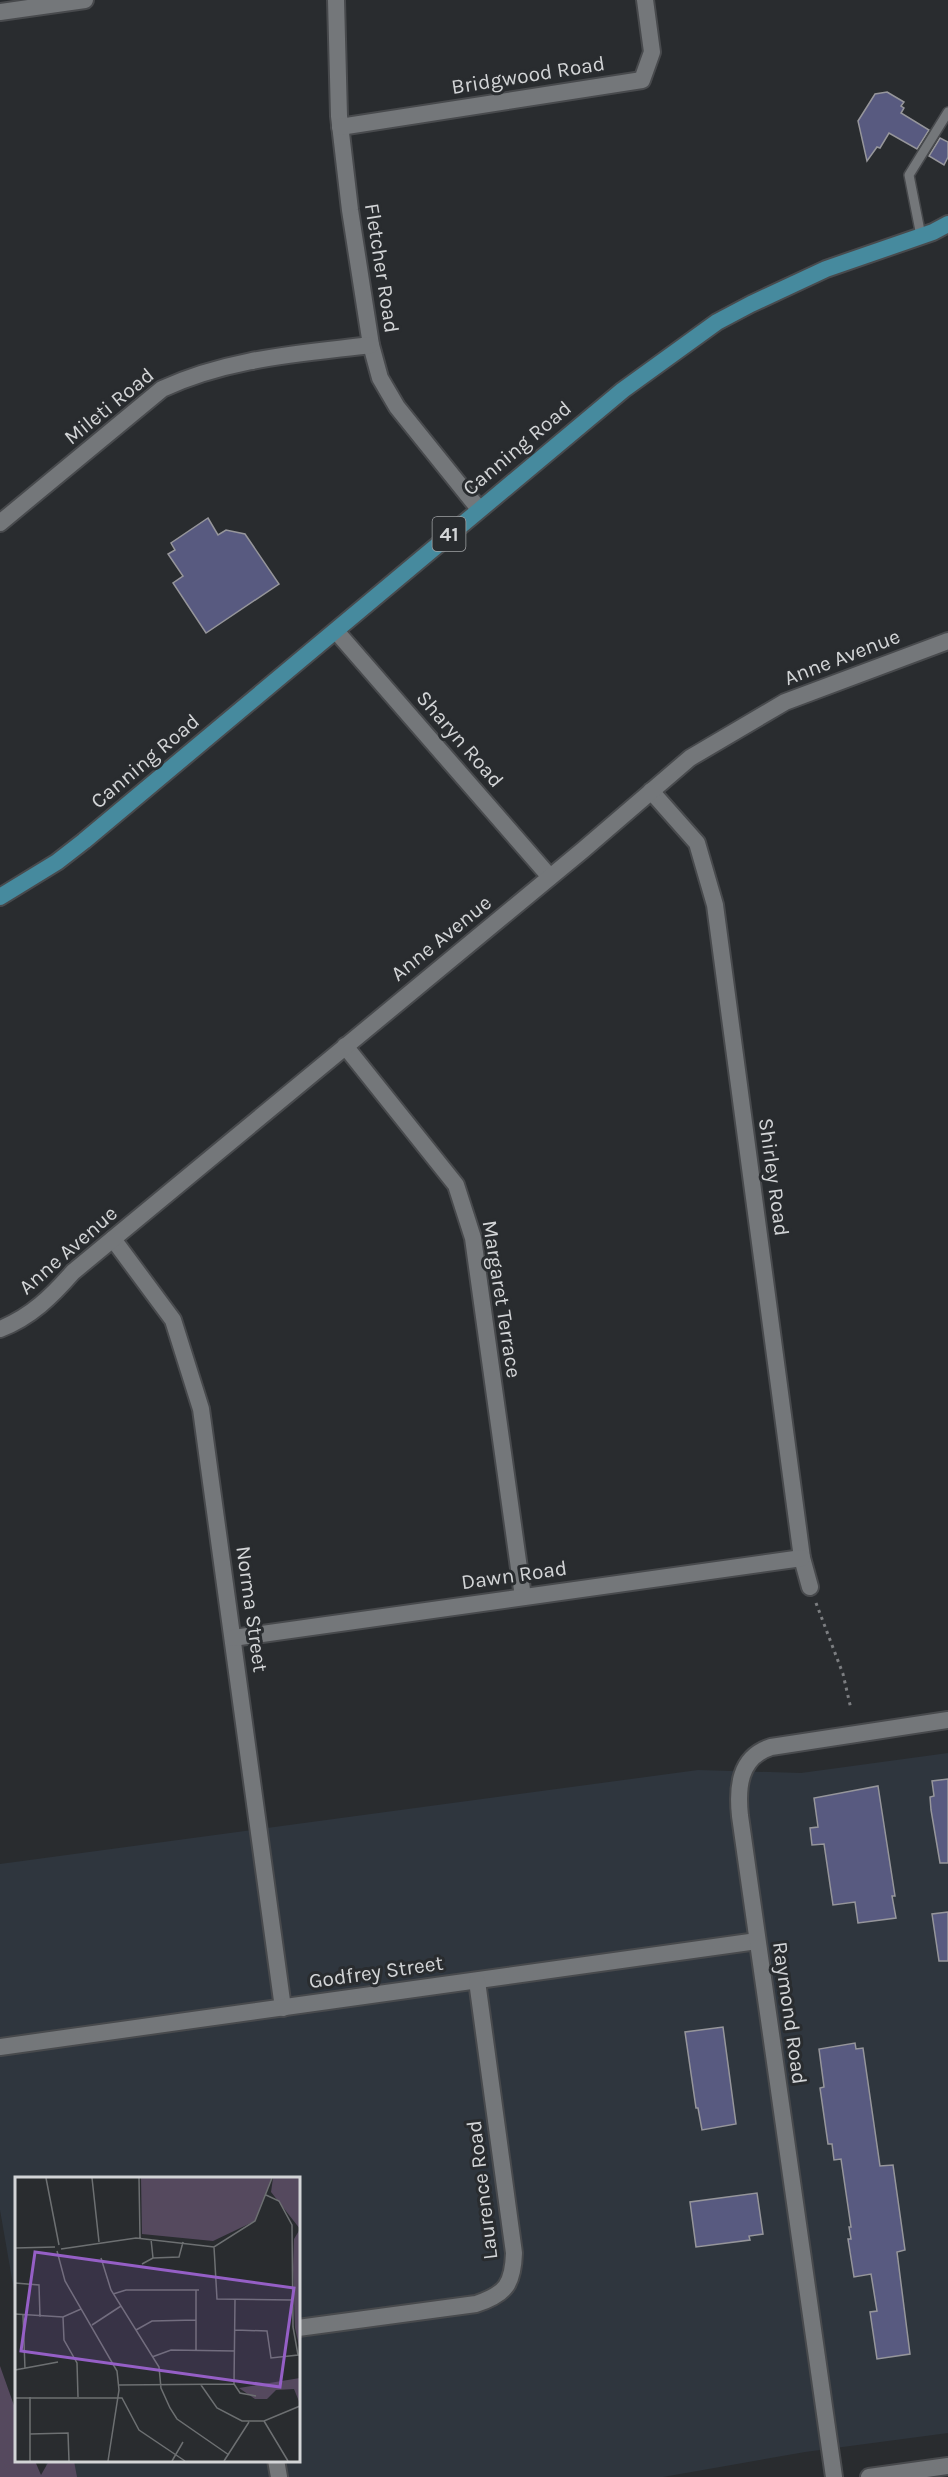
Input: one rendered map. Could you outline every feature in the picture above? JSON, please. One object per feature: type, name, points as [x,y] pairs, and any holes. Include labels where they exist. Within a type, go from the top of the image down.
[{"type":"main road","name":"Canning Road","points":[[0,897],[57,862],[84,841],[336,631],[478,508],[623,390],[717,322],[826,268],[938,231]]},
{"type":"street","points":[[0,12],[85,0]]},
{"type":"street","name":"Fletcher Road","points":[[336,0],[340,127],[371,345],[381,378],[397,407],[478,508]]},
{"type":"street","name":"Bridgwood Road","points":[[340,127],[642,80],[652,52],[645,0]]},
{"type":"street","name":"Mileti Road","points":[[0,523],[162,389],[192,375],[224,366],[371,345]]},
{"type":"street","name":"Sharyn Road","points":[[336,631],[550,877]]},
{"type":"street","name":"Anne Avenue","points":[[0,1329],[31,1313],[51,1297],[73,1272],[550,877],[690,758],[785,702],[948,641]]},
{"type":"street","name":"Shirley Road","points":[[651,791],[697,843],[715,905],[802,1558],[810,1587]]},
{"type":"street","name":"Margaret Terrace","points":[[345,1046],[456,1185],[472,1238],[523,1597]]},
{"type":"street","name":"Norma Street","points":[[113,1239],[173,1320],[201,1409],[283,2008]]},
{"type":"street","name":"Dawn Road","points":[[233,1638],[802,1558]]},
{"type":"street","name":"Raymond Road","points":[[834,2477],[757,1941],[738,1796],[741,1776],[751,1760],[762,1750],[948,1720]]},
{"type":"street","name":"Godfrey Street","points":[[0,2047],[757,1941]]},
{"type":"street","name":"Laurence Road","points":[[300,2328],[476,2304],[493,2299],[510,2282],[514,2253],[477,1981]]},
{"type":"street","points":[[276,2462],[279,2477]]},
{"type":"street","points":[[869,2477],[948,2466]]},
{"type":"lane","points":[[938,231],[909,175],[948,112]]},
{"type":"path","points":[[810,1587],[843,1674],[851,1709]]},
{"type":"shaded area","points":[[948,1753],[948,2433],[805,2452],[663,2477],[48,2477],[45,2462],[300,2462],[300,2177],[15,2177],[15,2296],[0,2210],[0,1864],[698,1770],[801,1773]]},
{"type":"shaded area","points":[[0,2366],[15,2408],[15,2462],[35,2462],[41,2475],[48,2462],[74,2462],[77,2477],[0,2477]]},
{"type":"building","points":[[887,92],[904,102],[901,106],[904,108],[901,113],[929,130],[917,149],[889,133],[880,148],[877,147],[867,161],[858,121],[875,94]]},
{"type":"building","points":[[940,138],[948,142],[948,157],[944,165],[929,156]]},
{"type":"building","points":[[208,518],[218,535],[226,530],[245,534],[279,584],[206,633],[173,583],[183,576],[168,554],[175,550],[171,543]]},
{"type":"building","points":[[948,1779],[948,1863],[940,1863],[930,1797],[934,1796],[932,1781]]},
{"type":"building","points":[[878,1786],[895,1896],[892,1896],[896,1918],[858,1923],[855,1902],[833,1905],[824,1844],[812,1845],[810,1828],[818,1827],[814,1798]]},
{"type":"building","points":[[948,1912],[948,1961],[939,1961],[932,1914]]},
{"type":"building","points":[[723,2027],[736,2124],[702,2130],[698,2108],[696,2108],[685,2032]]},
{"type":"building","points":[[855,2043],[856,2049],[863,2048],[880,2166],[893,2165],[905,2250],[897,2252],[910,2354],[877,2359],[870,2312],[877,2311],[871,2274],[854,2277],[848,2239],[851,2239],[849,2227],[851,2227],[841,2159],[834,2160],[832,2144],[828,2144],[820,2088],[824,2087],[819,2049]]},
{"type":"building","points":[[757,2193],[763,2234],[749,2236],[750,2240],[696,2247],[690,2202]]}]
